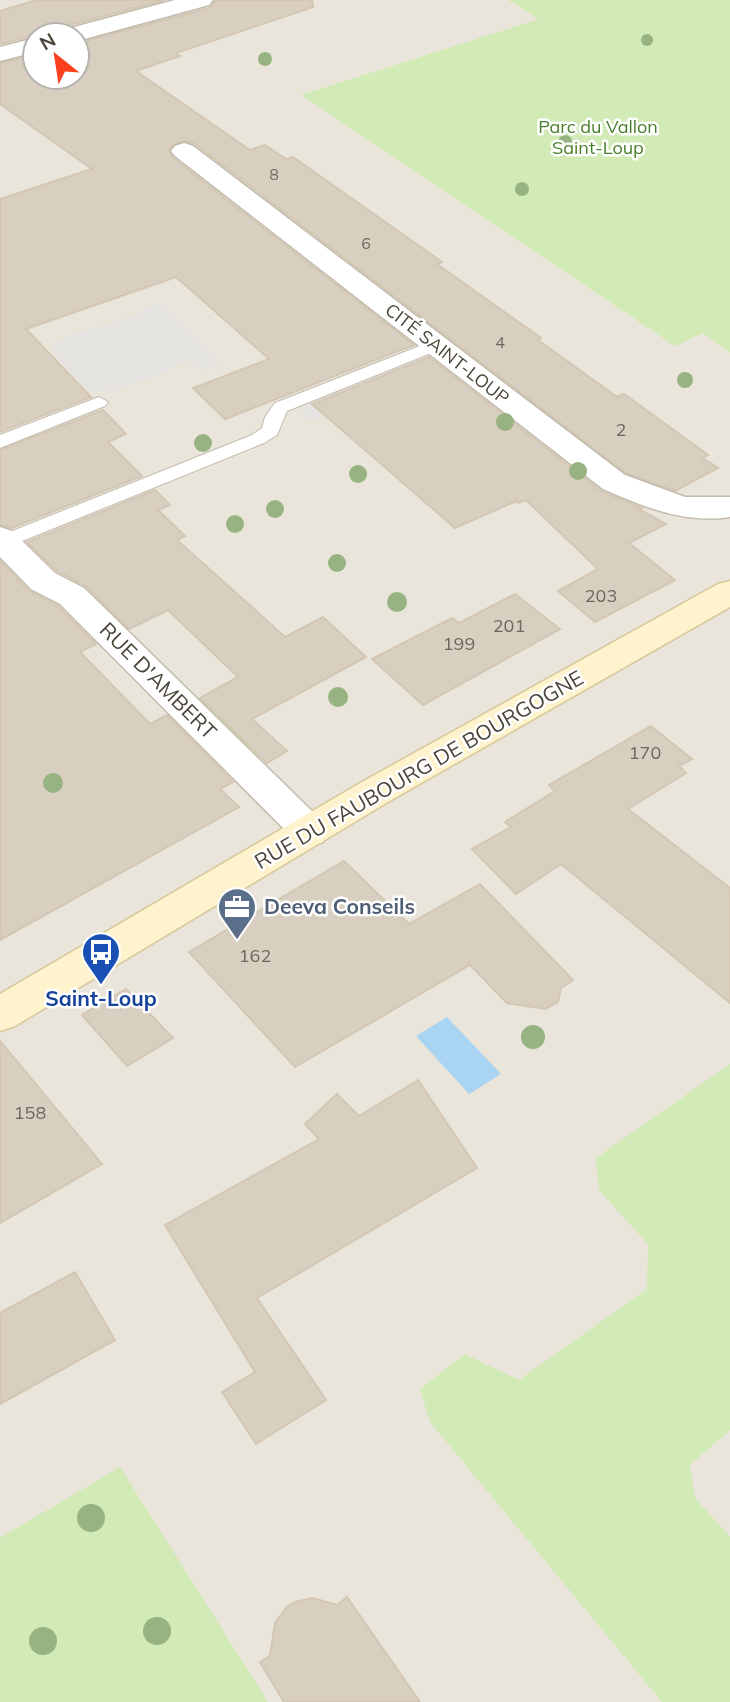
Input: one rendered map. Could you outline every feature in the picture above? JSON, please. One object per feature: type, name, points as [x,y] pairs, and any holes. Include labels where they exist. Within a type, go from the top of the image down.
[{"type":"main road","name":"RUE DU FAUBOURG DE BOURGOGNE","points":[[0,1014],[375,792],[730,593]]},
{"type":"street","points":[[91,30],[201,0]]},
{"type":"street","points":[[0,54],[21,49]]},
{"type":"street","name":"CITÉ SAINT-LOUP","points":[[184,151],[614,482],[671,506],[718,510],[730,507]]},
{"type":"street","name":"RUE D'AMBERT","points":[[2,540],[43,581],[72,596],[310,832]]},
{"type":"lane","points":[[2,540],[258,439],[271,431],[274,417],[281,407],[435,345]]},
{"type":"lane","points":[[0,442],[99,402]]},
{"type":"shaded area","points":[[0,0],[600,0],[301,95],[703,333],[730,353],[730,1702],[0,1702]]},
{"type":"shaded area","points":[[160,303],[221,363],[201,371],[186,359],[166,372],[118,390],[91,393],[49,348],[66,336],[140,314],[141,310]]},
{"type":"shaded area","points":[[413,354],[436,371],[310,422],[290,403]]},
{"type":"green space","name":"Parc du Vallon Saint-Loup","points":[[508,0],[730,0],[730,353],[703,333],[675,346],[301,95],[539,19]]},
{"type":"green space","points":[[730,1064],[730,1430],[690,1465],[695,1498],[730,1537],[730,1702],[662,1702],[430,1422],[420,1389],[465,1354],[519,1380],[647,1289],[648,1244],[599,1190],[596,1158]]},
{"type":"green space","points":[[120,1467],[268,1702],[0,1702],[0,1538]]},
{"type":"water","points":[[447,1017],[501,1074],[469,1094],[416,1036]]},
{"type":"building","points":[[37,0],[165,0],[85,21],[21,21],[21,39],[0,44],[0,11]]},
{"type":"building","points":[[216,0],[312,0],[313,7],[176,53],[180,56],[136,71],[250,150],[265,145],[286,159],[293,157],[442,262],[437,264],[541,338],[538,340],[617,397],[624,394],[708,455],[703,458],[718,468],[675,491],[626,473],[195,144],[185,141],[174,144],[169,149],[173,158],[414,345],[225,419],[193,388],[269,359],[176,277],[26,329],[91,397],[0,432],[0,199],[92,169],[0,104],[0,63],[21,58],[21,91],[91,91],[91,39],[210,8]]},
{"type":"building","points":[[429,357],[601,491],[642,508],[639,509],[666,524],[629,543],[675,580],[595,622],[558,591],[598,569],[526,500],[518,503],[516,501],[455,528],[312,404]]},
{"type":"building","points":[[103,410],[126,434],[108,442],[142,476],[12,528],[0,525],[0,450]]},
{"type":"building","points":[[155,490],[170,505],[158,510],[185,536],[177,540],[285,637],[323,617],[366,657],[252,719],[287,751],[267,763],[200,698],[238,677],[168,610],[129,629],[86,586],[57,571],[27,542]]},
{"type":"building","points":[[0,561],[29,591],[58,606],[96,644],[80,652],[150,724],[167,715],[233,782],[220,789],[239,807],[0,940]]},
{"type":"building","points":[[515,594],[560,629],[423,705],[372,659],[452,618],[459,623]]},
{"type":"building","points":[[651,726],[692,759],[679,766],[686,773],[628,809],[730,888],[730,1003],[561,864],[516,894],[472,849],[511,827],[505,822],[555,791],[549,785]]},
{"type":"building","points":[[344,861],[409,924],[480,884],[573,980],[561,988],[558,1002],[545,1009],[507,1003],[470,965],[295,1067],[189,952]]},
{"type":"building","points":[[126,989],[173,1038],[127,1066],[82,1015]]},
{"type":"building","points":[[0,1041],[102,1164],[0,1223]]},
{"type":"building","points":[[418,1080],[477,1168],[257,1298],[326,1400],[256,1444],[222,1392],[255,1372],[165,1225],[319,1139],[305,1124],[337,1094],[359,1116]]},
{"type":"building","points":[[75,1272],[115,1340],[0,1404],[0,1313]]},
{"type":"building","points":[[347,1597],[420,1702],[284,1702],[260,1662],[270,1656],[275,1623],[287,1607],[295,1602],[313,1598],[337,1605]]},
{"type":"place","name":"Deeva Conseils","points":[[237,941]]},
{"type":"place","name":"Saint-Loup","points":[[101,986]]}]
